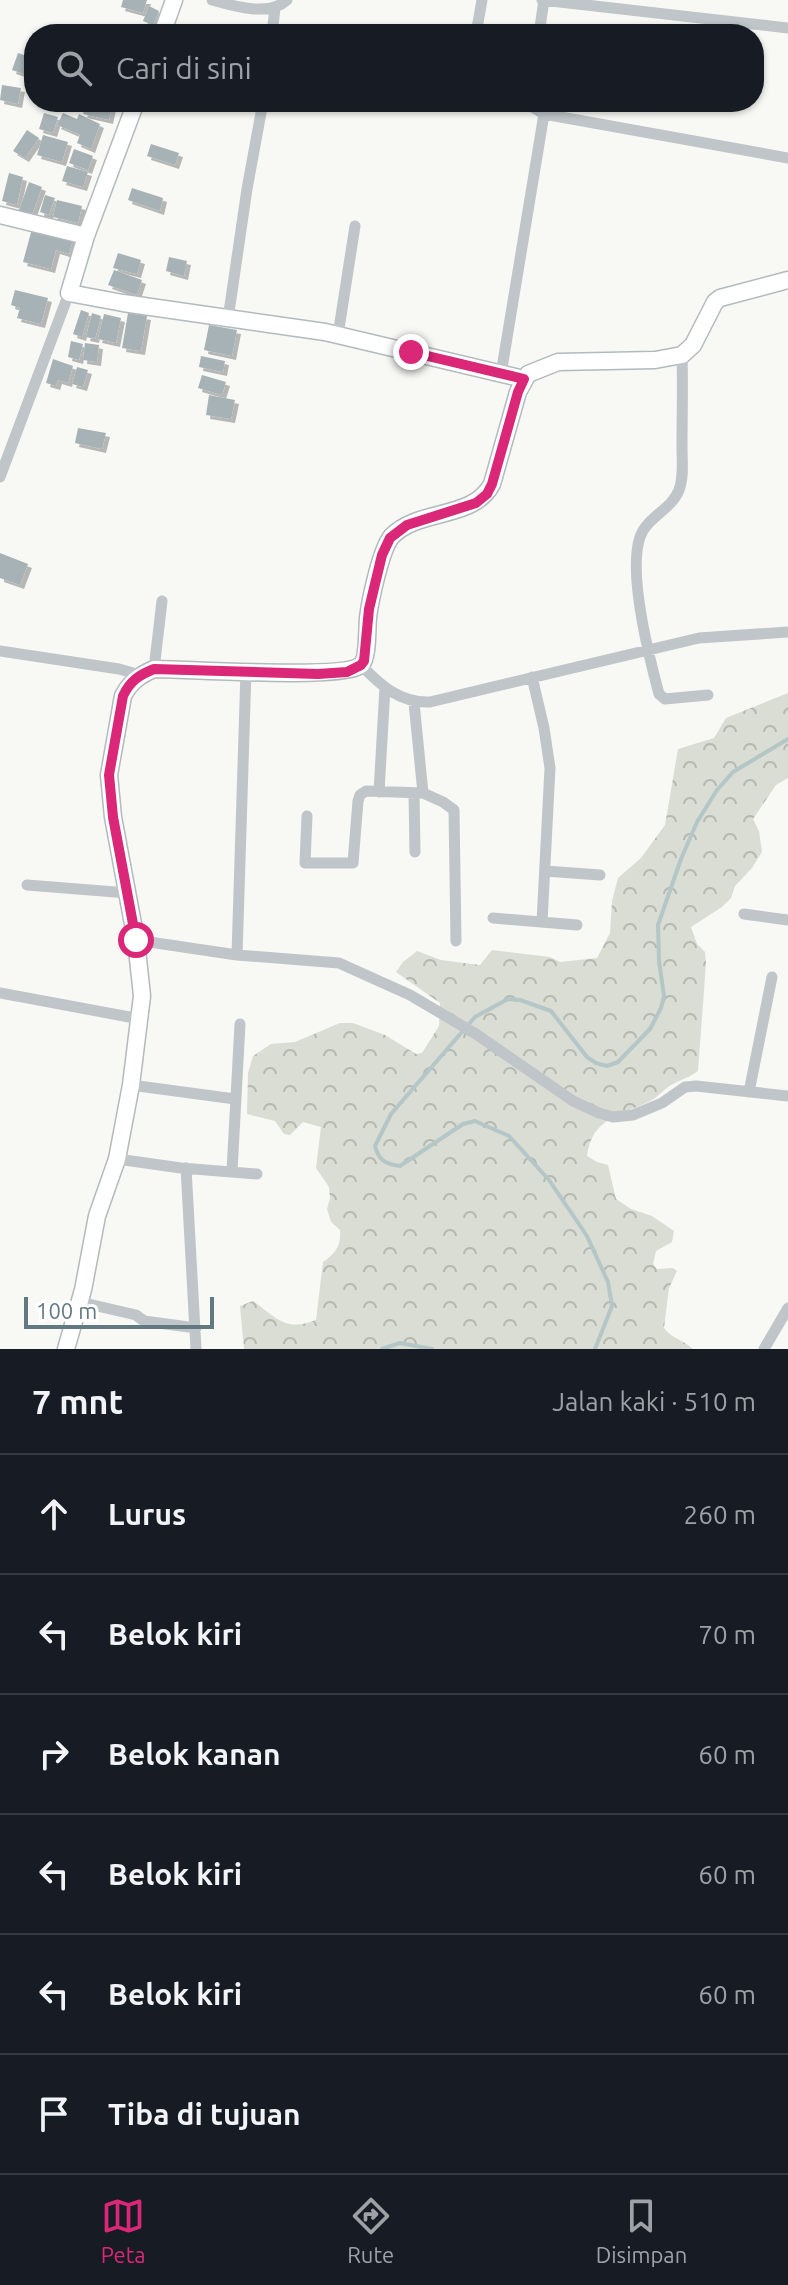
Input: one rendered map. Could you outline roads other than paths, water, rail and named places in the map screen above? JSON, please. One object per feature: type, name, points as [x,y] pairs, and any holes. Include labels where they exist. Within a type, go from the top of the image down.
[{"type":"main road","points":[[166,24],[174,0]]},
{"type":"main road","points":[[132,112],[86,236],[69,293],[338,335],[524,379]]},
{"type":"main road","points":[[0,215],[86,236]]},
{"type":"main road","points":[[66,1349],[80,1302],[97,1216],[117,1159],[140,1019],[142,996],[136,940],[113,817],[109,775],[126,688],[147,672],[318,674],[347,672],[361,665],[366,651],[369,609],[382,555],[390,538],[407,525],[476,503],[487,494],[518,392],[528,374],[558,362],[655,360],[682,355],[693,345],[720,298],[788,280]]},
{"type":"street","points":[[212,0],[249,8],[275,8],[287,0]]},
{"type":"street","points":[[478,24],[482,0]]},
{"type":"street","points":[[540,24],[544,0],[753,24]]},
{"type":"street","points":[[273,24],[275,8]]},
{"type":"street","points":[[764,25],[788,28]]},
{"type":"street","points":[[228,319],[261,112]]},
{"type":"street","points":[[541,112],[788,158]]},
{"type":"street","points":[[501,374],[544,114]]},
{"type":"street","points":[[338,335],[355,226]]},
{"type":"street","points":[[0,477],[69,293]]},
{"type":"street","points":[[682,355],[684,400],[679,491],[647,524],[640,537],[636,566],[646,649],[659,694],[665,699],[708,695]]},
{"type":"street","points":[[0,651],[147,672],[162,601]]},
{"type":"street","points":[[361,665],[385,687],[414,703],[460,696],[602,659],[699,638],[788,632]]},
{"type":"street","points":[[237,955],[246,671]]},
{"type":"street","points":[[532,677],[550,768],[542,922]]},
{"type":"street","points":[[379,792],[385,687]]},
{"type":"street","points":[[414,703],[419,793],[415,852]]},
{"type":"street","points":[[307,816],[305,863],[353,863],[358,801],[366,791],[419,793],[454,810],[456,941]]},
{"type":"street","points":[[545,871],[600,875]]},
{"type":"street","points":[[27,885],[128,893]]},
{"type":"street","points":[[744,914],[788,920]]},
{"type":"street","points":[[493,918],[577,925]]},
{"type":"street","points":[[136,940],[237,955],[339,963],[448,1016],[573,1101],[613,1117],[633,1115],[662,1103],[685,1087],[788,1096]]},
{"type":"street","points":[[749,1092],[772,977]]},
{"type":"street","points":[[0,993],[140,1019]]},
{"type":"street","points":[[232,1171],[240,1024]]},
{"type":"street","points":[[131,1085],[235,1099]]},
{"type":"street","points":[[117,1159],[257,1174]]},
{"type":"street","points":[[186,1168],[196,1349]]},
{"type":"street","points":[[80,1302],[136,1315],[144,1321],[196,1328]]},
{"type":"street","points":[[764,1349],[788,1308]]},
{"type":"waterway","points":[[595,1349],[612,1306],[608,1282],[587,1236],[549,1180],[509,1136],[475,1121],[463,1124],[400,1166],[384,1161],[375,1146],[391,1114],[475,1017],[508,999],[551,1011],[587,1057],[596,1063],[607,1066],[618,1062],[650,1029],[661,1008],[664,996],[658,925],[697,822],[717,790],[733,772],[788,739]]},
{"type":"waterway","points":[[382,1349],[400,1343],[432,1349]]}]
